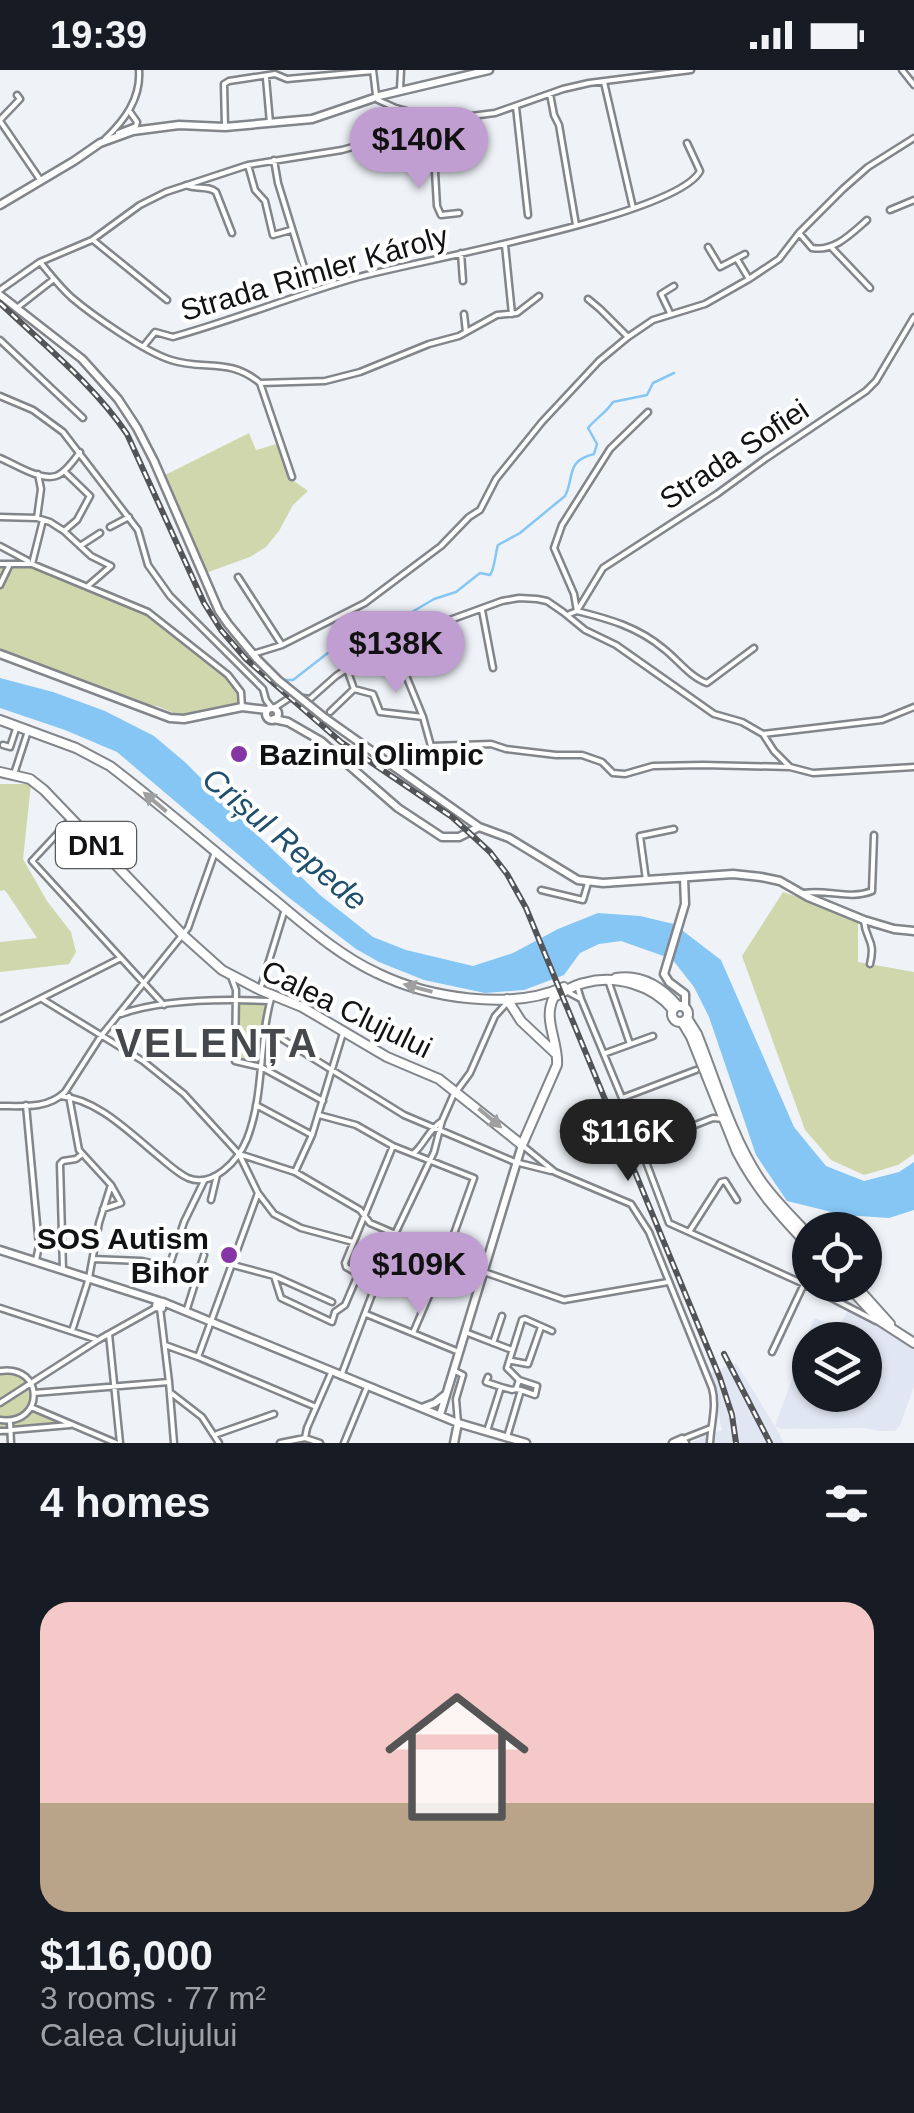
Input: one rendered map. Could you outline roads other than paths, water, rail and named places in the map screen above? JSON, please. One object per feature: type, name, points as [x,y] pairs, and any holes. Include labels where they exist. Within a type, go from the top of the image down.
[{"type":"main road","points":[[0,205],[117,132],[312,118],[400,89],[489,70]]},
{"type":"main road","points":[[100,143],[139,130]]},
{"type":"main road","points":[[2,295],[82,359],[128,414],[154,461],[220,610],[255,657],[278,680],[479,827],[509,838],[570,876],[588,882],[733,874],[761,877],[780,881],[864,920],[914,931]]},
{"type":"main road","points":[[0,654],[170,718],[246,708],[272,710],[321,741],[398,808],[442,837],[459,837],[479,827]]},
{"type":"main road","name":"DN1","points":[[0,720],[86,752],[110,766],[317,935],[377,974],[436,993],[510,1000],[556,991],[586,978],[631,976],[658,987],[688,1011],[684,1020],[719,1116],[757,1186],[792,1229]]},
{"type":"main road","name":"Calea Clujului","points":[[0,772],[37,784],[182,934],[230,975],[271,998],[302,1007],[387,1057],[439,1079],[522,1145]]},
{"type":"main road","points":[[679,1002],[665,978],[665,964],[685,904],[684,878]]},
{"type":"main road","name":"DN1","points":[[566,990],[608,980],[640,986],[679,1002]]},
{"type":"main road","points":[[440,1415],[515,1162],[551,1082],[558,1056],[548,1008],[554,997],[566,990]]},
{"type":"main road","points":[[510,1000],[521,1021],[558,1056]]},
{"type":"main road","name":"DN1","points":[[679,1002],[674,1019],[684,1020],[697,1034],[752,1167],[792,1217]]},
{"type":"main road","points":[[0,1250],[186,1312],[458,1423],[526,1443]]},
{"type":"main road","points":[[865,1302],[880,1320],[912,1338]]},
{"type":"main road","points":[[869,1302],[892,1328]]},
{"type":"main road","points":[[422,1408],[446,1394]]},
{"type":"main road","points":[[446,1394],[448,1408],[458,1423],[454,1443]]},
{"type":"main road","points":[[673,1443],[684,1441]]},
{"type":"street","points":[[117,132],[138,91],[139,70]]},
{"type":"street","points":[[400,89],[401,70]]},
{"type":"street","points":[[225,127],[224,84],[244,78],[278,74],[287,79],[373,71],[377,97],[394,115],[415,123],[495,114],[603,80],[691,70]]},
{"type":"street","points":[[902,70],[914,85]]},
{"type":"street","points":[[266,77],[270,123]]},
{"type":"street","points":[[603,80],[634,208]]},
{"type":"street","points":[[550,94],[576,225]]},
{"type":"street","points":[[17,96],[17,104],[0,120],[41,181]]},
{"type":"street","points":[[516,107],[528,214]]},
{"type":"street","points":[[117,132],[137,124],[129,111]]},
{"type":"street","points":[[394,115],[414,113],[415,123]]},
{"type":"street","points":[[2,295],[40,262],[92,240],[140,206],[186,184],[248,165],[363,144],[390,130],[394,115]]},
{"type":"street","points":[[432,120],[437,206],[441,215],[458,213]]},
{"type":"street","points":[[255,657],[346,616],[441,546],[480,510],[496,479],[599,361],[653,320],[704,304],[779,259],[868,166],[914,138]]},
{"type":"street","name":"Strada Rimler Károly","points":[[143,347],[155,332],[173,338],[356,278],[505,245],[634,208],[677,191],[700,173],[687,143]]},
{"type":"street","points":[[274,160],[312,292]]},
{"type":"street","points":[[248,165],[255,190],[265,201],[272,234],[292,230]]},
{"type":"street","points":[[186,184],[216,192],[232,232]]},
{"type":"street","points":[[890,210],[914,200]]},
{"type":"street","points":[[799,234],[814,250],[831,247],[867,220]]},
{"type":"street","points":[[92,240],[167,300]]},
{"type":"street","points":[[505,245],[512,314]]},
{"type":"street","points":[[708,247],[720,267],[744,254]]},
{"type":"street","points":[[831,247],[870,288]]},
{"type":"street","points":[[462,253],[463,281]]},
{"type":"street","points":[[737,259],[749,279]]},
{"type":"street","points":[[40,262],[72,298],[143,347],[176,362],[226,366],[260,383],[335,380],[466,332],[497,315],[512,314],[539,296]]},
{"type":"street","points":[[16,309],[54,279]]},
{"type":"street","points":[[670,313],[660,294],[674,286]]},
{"type":"street","points":[[588,300],[628,337]]},
{"type":"street","points":[[464,314],[466,332]]},
{"type":"street","name":"Strada Sofiei","points":[[578,611],[603,568],[866,391],[876,381],[914,316]]},
{"type":"street","points":[[0,340],[83,418]]},
{"type":"street","points":[[260,383],[292,478]]},
{"type":"street","points":[[0,396],[54,423],[80,452],[138,530],[148,565],[158,580],[263,688],[272,710],[291,695],[310,699],[384,644],[481,608],[518,598],[538,599],[616,645],[714,714],[742,722],[763,734],[790,767]]},
{"type":"street","points":[[578,611],[554,548],[556,539],[610,449],[648,412]]},
{"type":"street","points":[[0,458],[38,474],[56,476],[80,452]]},
{"type":"street","points":[[64,470],[90,496],[77,520],[64,532]]},
{"type":"street","points":[[32,564],[40,519],[38,474]]},
{"type":"street","points":[[0,516],[40,519],[111,566],[89,586]]},
{"type":"street","points":[[110,528],[130,517]]},
{"type":"street","points":[[80,546],[100,533]]},
{"type":"street","points":[[0,546],[32,564],[148,612],[224,670],[236,683],[246,708]]},
{"type":"street","points":[[0,564],[32,564]]},
{"type":"street","points":[[0,585],[10,564]]},
{"type":"street","points":[[238,576],[282,645]]},
{"type":"street","points":[[481,608],[493,668]]},
{"type":"street","points":[[566,615],[578,611],[617,621],[662,647],[707,683],[754,648]]},
{"type":"street","points":[[346,616],[371,652]]},
{"type":"street","points":[[408,636],[412,650],[407,678],[431,746],[491,744],[506,749],[582,755],[602,762],[614,773],[625,774],[652,766],[703,764],[790,767],[813,772],[914,767]]},
{"type":"street","points":[[240,638],[253,648],[266,650]]},
{"type":"street","points":[[347,668],[354,689]]},
{"type":"street","points":[[354,689],[373,694],[379,712],[423,717]]},
{"type":"street","points":[[327,715],[354,689]]},
{"type":"street","points":[[763,734],[882,720],[914,707]]},
{"type":"street","points":[[3,744],[10,747],[17,726]]},
{"type":"street","points":[[14,774],[29,730]]},
{"type":"street","points":[[71,818],[32,861],[164,1005]]},
{"type":"street","points":[[646,880],[640,836],[674,829]]},
{"type":"street","points":[[801,894],[852,895],[872,891],[874,835]]},
{"type":"street","points":[[0,1106],[48,1103],[64,1095],[100,1036],[188,928],[216,852]]},
{"type":"street","points":[[541,890],[583,900],[588,882]]},
{"type":"street","points":[[260,990],[286,909]]},
{"type":"street","points":[[864,920],[873,946],[870,964]]},
{"type":"street","points":[[0,1019],[122,958]]},
{"type":"street","points":[[230,975],[236,990],[235,1061],[262,1068],[323,1101]]},
{"type":"street","points":[[608,980],[630,1044]]},
{"type":"street","points":[[577,985],[669,1223],[792,1279]]},
{"type":"street","points":[[236,990],[250,986]]},
{"type":"street","points":[[566,990],[580,999]]},
{"type":"street","points":[[64,1095],[115,1120],[184,1176],[204,1181],[217,1175],[239,1154],[256,1106],[271,998],[164,1005],[118,1015]]},
{"type":"street","points":[[42,999],[143,1062],[184,1094],[239,1154],[266,1206],[282,1220],[353,1242]]},
{"type":"street","points":[[340,1376],[395,1234],[431,1160],[442,1121],[470,1073],[497,1012],[510,1000]]},
{"type":"street","points":[[266,1029],[404,1115],[515,1162],[556,1172]]},
{"type":"street","points":[[295,1172],[319,1115],[343,1034]]},
{"type":"street","points":[[604,1054],[653,1036]]},
{"type":"street","points":[[622,1098],[701,1071]]},
{"type":"street","points":[[64,1095],[81,1154],[111,1185],[122,1203],[103,1210]]},
{"type":"street","points":[[26,1106],[39,1246],[35,1262]]},
{"type":"street","points":[[256,1106],[312,1135]]},
{"type":"street","points":[[319,1115],[356,1125],[393,1146],[474,1178],[413,1333]]},
{"type":"street","points":[[639,1147],[719,1116]]},
{"type":"street","points":[[414,1153],[426,1141],[432,1127],[442,1121]]},
{"type":"street","name":"Calea Clujului","points":[[522,1145],[556,1172],[631,1204],[648,1232],[712,1388],[716,1406],[710,1443]]},
{"type":"street","points":[[274,1276],[281,1298],[332,1322],[335,1312],[345,1305],[357,1277],[345,1266],[393,1146]]},
{"type":"street","points":[[63,1270],[60,1164],[76,1160],[81,1154]]},
{"type":"street","points":[[239,1154],[295,1172],[364,1214],[367,1222],[484,1272],[564,1300],[668,1282]]},
{"type":"street","points":[[536,1168],[539,1159]]},
{"type":"street","points":[[211,1200],[217,1175]]},
{"type":"street","points":[[93,1259],[141,1261],[169,1267],[184,1222],[204,1181]]},
{"type":"street","points":[[689,1232],[721,1182],[737,1200]]},
{"type":"street","points":[[72,1331],[111,1185]]},
{"type":"street","points":[[198,1357],[258,1193]]},
{"type":"street","points":[[186,1312],[204,1255]]},
{"type":"street","points":[[233,1265],[274,1276],[332,1302]]},
{"type":"street","points":[[772,1352],[796,1302]]},
{"type":"street","points":[[840,1302],[892,1328]]},
{"type":"street","points":[[850,1307],[851,1302]]},
{"type":"street","points":[[0,1402],[159,1305],[174,1443]]},
{"type":"street","points":[[0,1308],[98,1340]]},
{"type":"street","points":[[366,1314],[459,1352]]},
{"type":"street","points":[[493,1343],[502,1316]]},
{"type":"street","points":[[488,1377],[486,1382],[534,1394],[537,1386],[519,1380],[507,1368],[512,1350],[523,1319],[552,1332]]},
{"type":"street","points":[[510,1360],[528,1364],[541,1328]]},
{"type":"street","points":[[465,1332],[512,1350]]},
{"type":"street","points":[[31,1407],[118,1443],[109,1334]]},
{"type":"street","points":[[165,1345],[316,1408]]},
{"type":"street","points":[[0,1370],[18,1372],[34,1393],[31,1407],[21,1418],[0,1420]]},
{"type":"street","points":[[452,1370],[463,1376],[456,1399],[458,1423]]},
{"type":"street","points":[[305,1438],[332,1372]]},
{"type":"street","points":[[511,1440],[519,1380]]},
{"type":"street","points":[[34,1393],[169,1382]]},
{"type":"street","points":[[344,1443],[368,1386]]},
{"type":"street","points":[[487,1432],[500,1386]]},
{"type":"street","points":[[170,1392],[202,1417],[219,1443]]},
{"type":"street","points":[[215,1434],[274,1414]]},
{"type":"street","points":[[10,1422],[12,1443]]},
{"type":"street","points":[[0,1432],[74,1424]]},
{"type":"street","points":[[684,1441],[710,1428]]},
{"type":"street","points":[[280,1443],[305,1438],[320,1443]]},
{"type":"water","points":[[0,678],[105,711],[154,736],[320,895],[373,937],[406,950],[473,966],[513,953],[598,913],[640,916],[674,924],[721,960],[794,1127],[826,1166],[864,1181],[899,1172],[914,1162],[914,1210],[882,1218],[882,1212],[832,1212],[787,1201],[756,1155],[709,1017],[694,987],[672,959],[621,941],[599,944],[580,953],[564,975],[524,990],[485,993],[424,980],[356,949],[288,897],[117,752],[0,708]]},
{"type":"waterway","points":[[284,680],[293,680],[333,649],[456,592],[480,573],[490,575],[498,545],[520,533],[565,496],[575,465],[594,454],[597,444],[588,428],[613,402],[647,395],[653,383],[674,373]]},
{"type":"railway","points":[[0,303],[83,382],[127,434],[204,603],[246,659],[341,742],[452,817],[490,852],[507,874],[526,908],[720,1378],[736,1443]]},
{"type":"railway","points":[[724,1354],[770,1443]]},
{"type":"place","name":"Bazinul Olimpic","points":[[239,754]]},
{"type":"place","name":"SOS Autism Bihor","points":[[229,1255]]},
{"type":"district","name":"VELENȚA","points":[[217,1043]]},
{"type":"water label","name":"Crișul Repede","points":[[285,839]]}]
